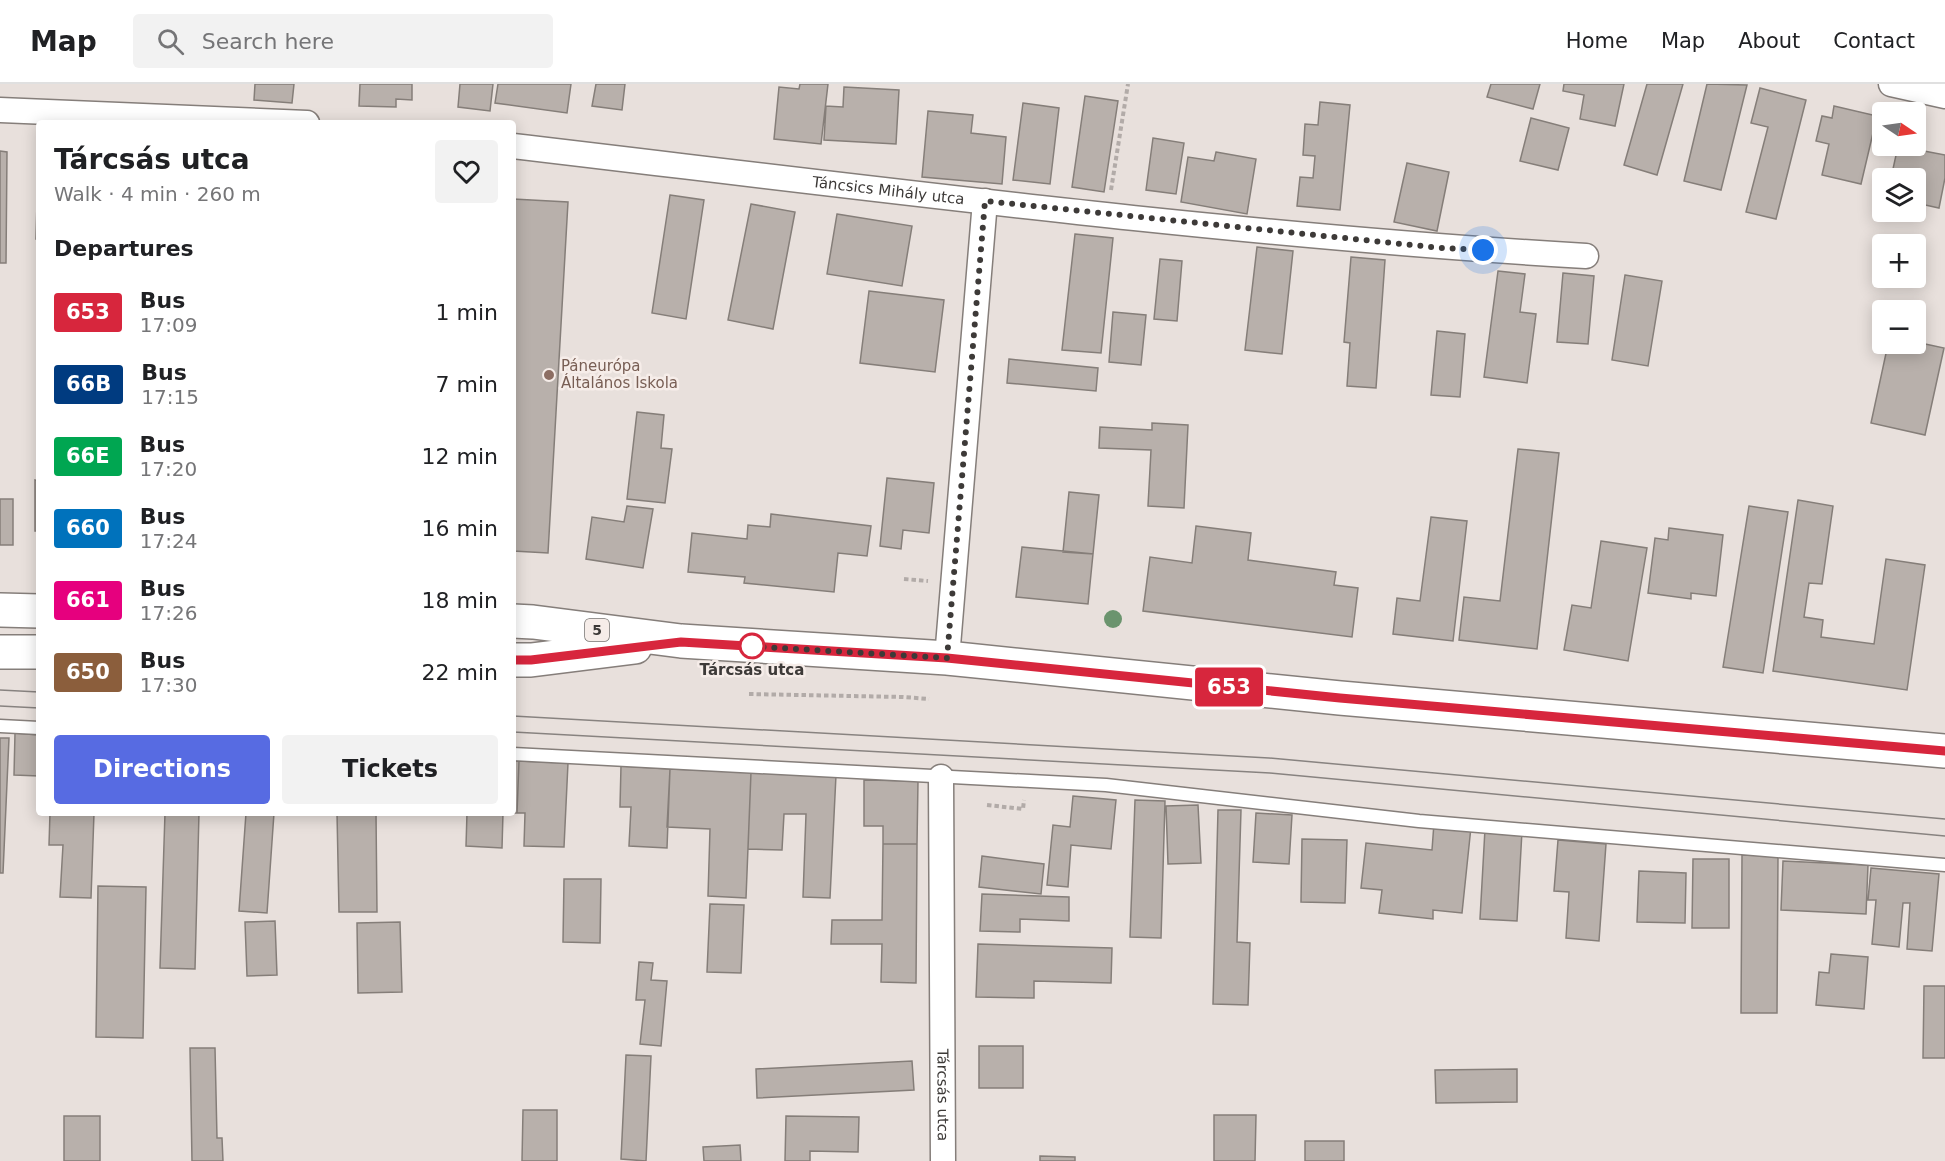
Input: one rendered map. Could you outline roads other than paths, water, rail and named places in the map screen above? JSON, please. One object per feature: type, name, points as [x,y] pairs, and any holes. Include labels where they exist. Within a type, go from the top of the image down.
[{"type":"main road","points":[[0,610],[36,611]]},
{"type":"main road","name":"5","points":[[516,621],[681,642],[947,658],[1340,698],[1945,751]]},
{"type":"main road","name":"5","points":[[516,660],[681,642]]},
{"type":"main road","points":[[0,652],[36,652]]},
{"type":"street","points":[[1892,84],[1945,96]]},
{"type":"street","points":[[0,110],[236,120]]},
{"type":"street","name":"Táncsics Mihály utca","points":[[516,146],[1107,214],[1441,248],[1586,256]]},
{"type":"street","points":[[947,658],[985,201]]},
{"type":"street","name":"Tárcsás utca","points":[[941,777],[943,1161]]},
{"type":"lane","points":[[0,726],[36,728]]},
{"type":"lane","points":[[516,754],[1106,784],[1419,821],[1945,865]]},
{"type":"tram line","points":[[0,690],[36,692]]},
{"type":"tram line","points":[[0,706],[36,708]]},
{"type":"tram line","points":[[516,716],[1269,758],[1945,819]]},
{"type":"tram line","points":[[516,732],[1270,773],[1945,836]]},
{"type":"place","name":"Páneurópa Általános Iskola","points":[[549,375]]},
{"type":"place","name":"Tárcsás utca","points":[[752,646]]}]
